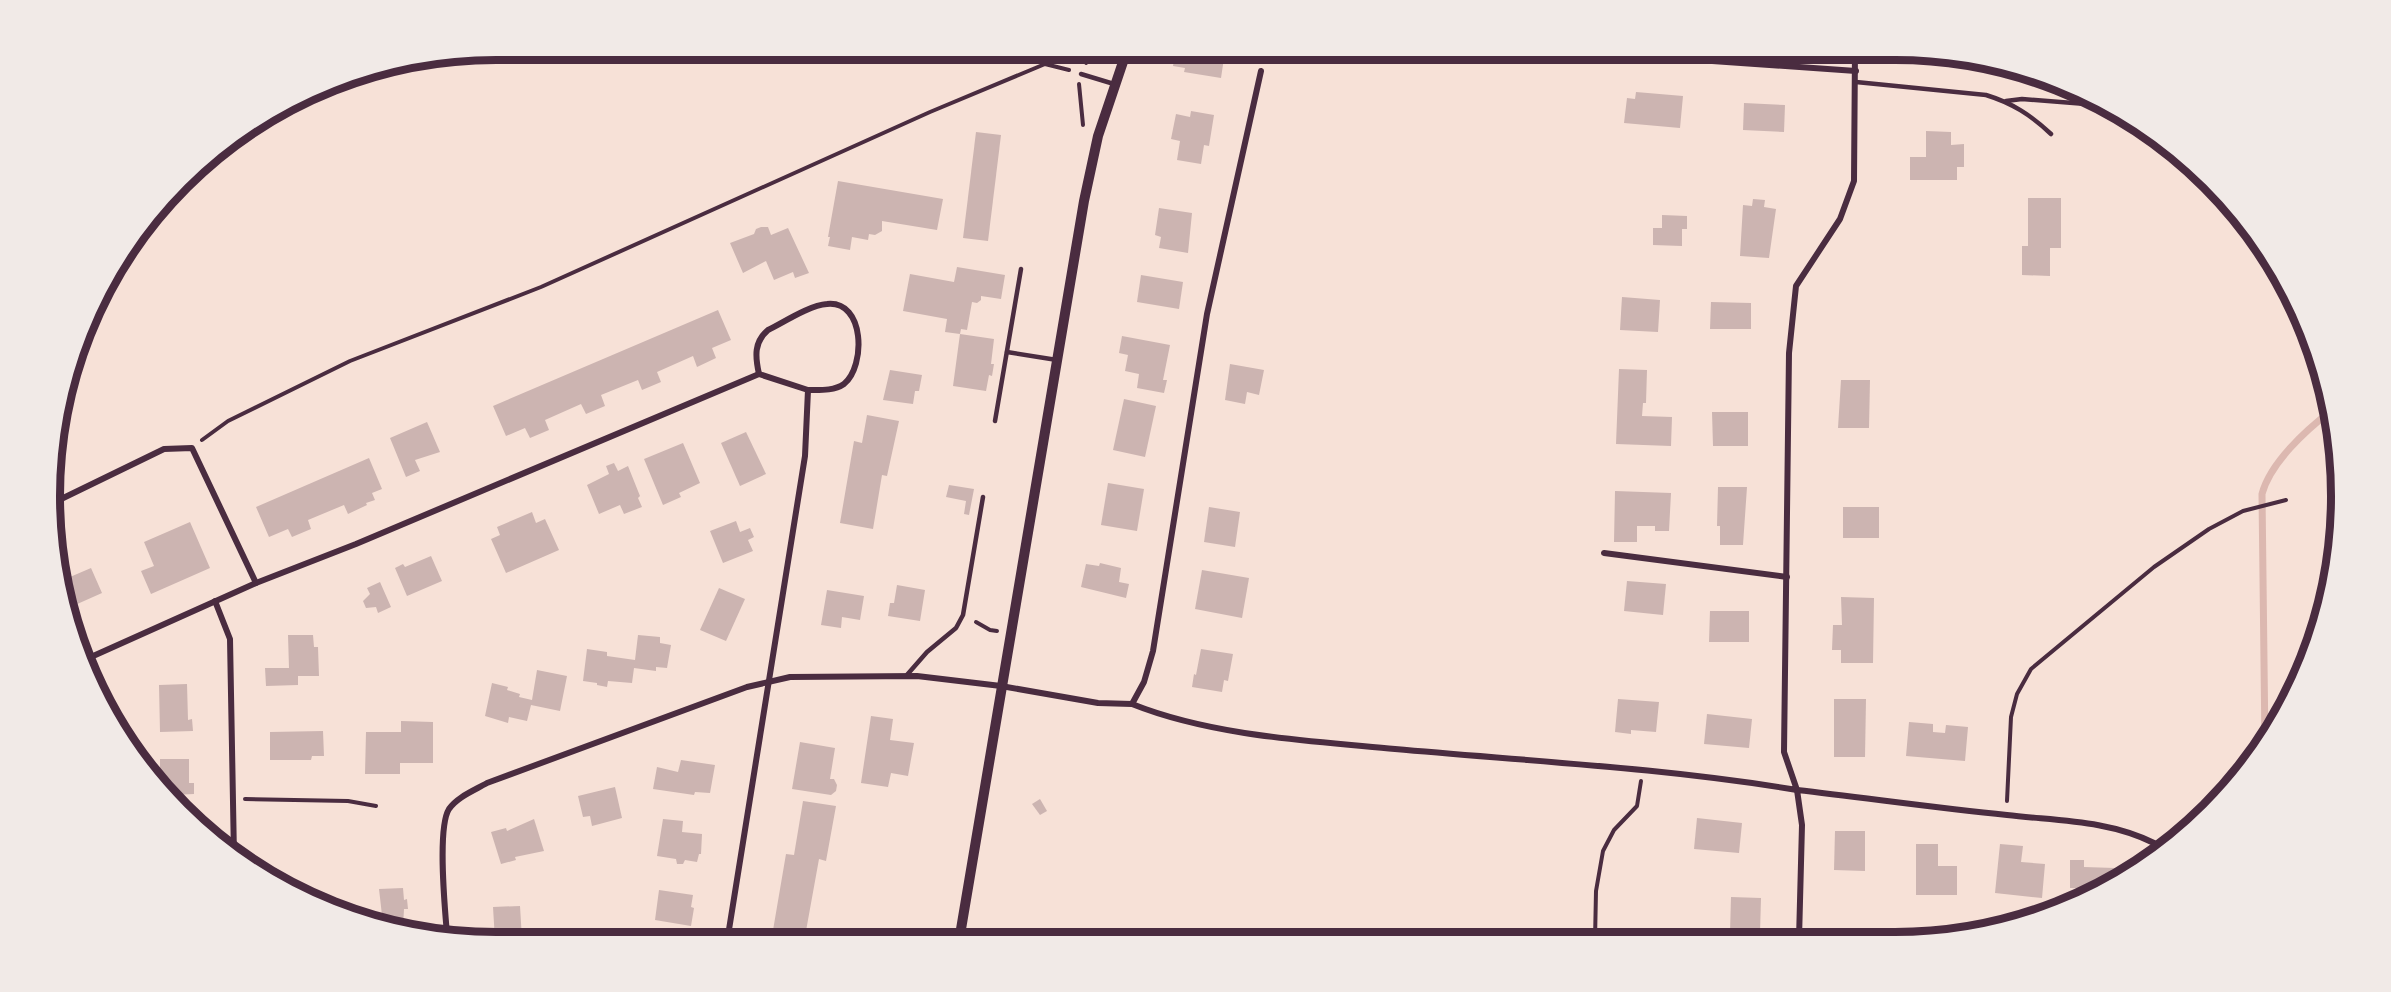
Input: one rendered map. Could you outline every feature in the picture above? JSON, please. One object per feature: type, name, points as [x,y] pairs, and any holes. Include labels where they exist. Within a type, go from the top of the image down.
[{"type":"street","points":[[960,932],[1086,191],[1098,136],[1123,60]]},
{"type":"street","points":[[1698,60],[1856,71]]},
{"type":"street","points":[[1798,932],[1802,825],[1797,790],[1784,753],[1788,577],[1787,381],[1796,286],[1840,219],[1854,181],[1855,60]]},
{"type":"street","points":[[1132,704],[1144,682],[1153,651],[1207,314],[1261,71]]},
{"type":"street","points":[[91,657],[256,583],[356,544],[759,374],[808,390],[834,389],[845,383],[857,357],[858,328],[851,315],[830,303],[818,305],[768,330],[761,336],[755,356],[759,374]]},
{"type":"street","points":[[729,932],[805,456],[808,390]]},
{"type":"street","points":[[60,499],[164,449],[192,448],[256,583]]},
{"type":"street","points":[[1604,553],[1788,577]]},
{"type":"street","points":[[215,601],[230,639],[234,844]]},
{"type":"street","points":[[447,929],[443,828],[449,810],[460,799],[487,783],[722,695],[790,677],[906,676],[1001,686],[1098,703],[1132,704],[1157,714],[1235,731],[1337,744],[1731,779],[1797,790],[2098,824],[2133,832],[2154,843],[2155,846]]},
{"type":"lane","points":[[1082,74],[1114,84]]},
{"type":"lane","points":[[1856,82],[1986,95],[2006,101],[2031,116],[2050,134]]},
{"type":"lane","points":[[2006,101],[2022,99],[2086,104]]},
{"type":"lane","points":[[995,422],[1021,269]]},
{"type":"lane","points":[[1007,352],[1057,360]]},
{"type":"lane","points":[[906,676],[927,651],[956,628],[963,615],[983,497]]},
{"type":"path","points":[[192,448],[228,421],[350,361],[541,287],[961,99],[1045,64],[1082,74]]},
{"type":"path","points":[[2006,815],[2011,717],[2017,694],[2031,669],[2154,567],[2209,529],[2243,511],[2286,500]]},
{"type":"path","points":[[976,622],[990,630],[1010,633]]},
{"type":"path","points":[[1595,932],[1596,891],[1603,851],[1614,830],[1637,806],[1643,772]]},
{"type":"path","points":[[233,798],[348,801],[376,806]]},
{"type":"building","points":[[1174,60],[1224,60],[1221,78],[1184,72],[1185,68],[1173,66]]},
{"type":"building","points":[[1636,92],[1683,96],[1680,128],[1624,123],[1627,98],[1635,99]]},
{"type":"building","points":[[1744,103],[1785,105],[1784,132],[1743,130]]},
{"type":"building","points":[[1191,111],[1214,115],[1209,146],[1204,145],[1201,164],[1177,160],[1180,141],[1171,139],[1176,114],[1190,117]]},
{"type":"building","points":[[1926,131],[1951,132],[1951,145],[1964,144],[1964,167],[1957,167],[1957,180],[1910,180],[1910,157],[1926,157]]},
{"type":"building","points":[[976,132],[1001,135],[988,241],[963,238]]},
{"type":"building","points":[[838,181],[943,199],[937,230],[882,221],[882,231],[875,235],[869,234],[868,240],[852,237],[850,250],[828,246]]},
{"type":"building","points":[[2028,198],[2061,198],[2061,248],[2050,248],[2050,276],[2022,275],[2022,246],[2028,246]]},
{"type":"building","points":[[1753,199],[1765,200],[1764,207],[1776,209],[1769,258],[1740,256],[1743,205],[1752,206]]},
{"type":"building","points":[[1159,208],[1192,213],[1188,253],[1159,248],[1161,237],[1155,235]]},
{"type":"building","points":[[1662,215],[1687,216],[1687,229],[1682,229],[1682,246],[1653,245],[1653,228],[1662,228]]},
{"type":"building","points":[[768,227],[771,235],[788,228],[809,273],[795,278],[793,272],[774,280],[766,261],[743,273],[730,243],[754,234],[756,229]]},
{"type":"building","points":[[957,267],[1005,275],[1001,299],[981,296],[981,300],[977,303],[972,302],[967,330],[961,329],[960,334],[945,332],[947,319],[903,311],[910,274],[954,282]]},
{"type":"building","points":[[1141,275],[1183,282],[1179,309],[1137,302]]},
{"type":"building","points":[[1622,297],[1660,300],[1658,332],[1620,330]]},
{"type":"building","points":[[1711,302],[1751,303],[1751,329],[1710,329]]},
{"type":"building","points":[[718,310],[731,340],[712,348],[716,358],[697,367],[693,356],[657,372],[661,382],[642,390],[638,380],[601,395],[605,406],[586,414],[581,404],[545,420],[549,430],[530,438],[525,428],[506,436],[493,406]]},
{"type":"building","points":[[960,334],[994,339],[991,364],[994,364],[986,391],[953,386]]},
{"type":"building","points":[[1122,336],[1170,345],[1163,380],[1167,380],[1164,393],[1137,388],[1139,374],[1125,371],[1128,355],[1119,353]]},
{"type":"building","points":[[1230,364],[1264,370],[1259,395],[1247,392],[1245,404],[1225,400]]},
{"type":"building","points":[[1619,369],[1647,370],[1646,403],[1643,403],[1642,416],[1672,417],[1671,446],[1616,444]]},
{"type":"building","points":[[890,370],[922,375],[919,391],[915,391],[913,404],[883,400]]},
{"type":"building","points":[[1841,380],[1870,380],[1869,428],[1838,428]]},
{"type":"building","points":[[1124,399],[1156,406],[1145,457],[1113,450]]},
{"type":"building","points":[[1712,412],[1748,412],[1748,446],[1713,446]]},
{"type":"building","points":[[867,415],[899,421],[887,476],[882,475],[873,529],[840,523],[854,441],[862,443]]},
{"type":"building","points":[[427,422],[440,452],[415,460],[420,471],[406,477],[390,438]]},
{"type":"building","points":[[746,432],[766,474],[740,486],[721,443]]},
{"type":"building","points":[[683,443],[700,483],[679,493],[681,497],[663,505],[644,459]]},
{"type":"building","points":[[369,458],[382,489],[372,493],[375,500],[348,514],[344,505],[308,520],[311,529],[292,537],[288,529],[269,537],[256,507]]},
{"type":"building","points":[[614,463],[618,471],[628,466],[642,507],[624,514],[620,505],[599,514],[587,485],[609,474],[606,466]]},
{"type":"building","points":[[1108,483],[1144,489],[1137,531],[1101,525]]},
{"type":"building","points":[[949,485],[974,489],[969,515],[964,514],[966,501],[946,497]]},
{"type":"building","points":[[1718,487],[1747,487],[1743,545],[1720,545],[1720,526],[1717,526]]},
{"type":"building","points":[[1615,491],[1671,493],[1669,531],[1655,531],[1655,526],[1637,526],[1637,542],[1614,542]]},
{"type":"building","points":[[1209,507],[1240,512],[1235,547],[1204,542]]},
{"type":"building","points":[[1843,507],[1879,507],[1879,538],[1843,538]]},
{"type":"building","points":[[532,512],[536,523],[545,519],[559,550],[506,573],[491,539],[500,535],[497,527]]},
{"type":"building","points":[[736,521],[740,532],[750,528],[754,537],[748,540],[753,551],[723,563],[710,531]]},
{"type":"building","points":[[190,522],[210,568],[151,594],[141,571],[154,566],[144,542]]},
{"type":"building","points":[[431,556],[442,581],[407,596],[395,568],[403,564],[405,567]]},
{"type":"building","points":[[1100,563],[1121,568],[1119,582],[1129,584],[1126,598],[1081,587],[1086,564],[1099,566]]},
{"type":"building","points":[[91,568],[102,593],[74,605],[68,578]]},
{"type":"building","points":[[1202,570],[1249,578],[1242,618],[1195,609]]},
{"type":"building","points":[[1627,581],[1666,584],[1663,615],[1624,611]]},
{"type":"building","points":[[380,582],[391,607],[378,613],[376,607],[366,608],[363,601],[370,594],[367,588]]},
{"type":"building","points":[[897,585],[925,590],[920,621],[888,616],[890,603],[894,603]]},
{"type":"building","points":[[719,588],[745,599],[726,641],[700,630]]},
{"type":"building","points":[[827,590],[864,596],[860,620],[842,617],[841,628],[821,625]]},
{"type":"building","points":[[1841,597],[1874,598],[1873,663],[1841,663],[1841,650],[1832,650],[1833,625],[1842,625]]},
{"type":"building","points":[[1710,611],[1749,611],[1749,642],[1709,642]]},
{"type":"building","points":[[288,635],[313,635],[314,647],[318,647],[319,676],[298,676],[298,685],[266,686],[265,668],[289,668]]},
{"type":"building","points":[[638,635],[660,637],[660,643],[671,645],[667,668],[656,667],[656,671],[634,668],[632,683],[608,681],[607,687],[583,681],[587,649],[607,652],[607,656],[635,660]]},
{"type":"building","points":[[1201,649],[1233,654],[1228,681],[1224,680],[1222,692],[1192,687]]},
{"type":"building","points":[[537,670],[567,676],[560,711],[531,705],[527,721],[509,717],[508,723],[485,716],[492,683],[508,687],[507,690],[520,694],[519,697],[532,700]]},
{"type":"building","points":[[187,684],[188,720],[192,719],[193,731],[160,732],[159,685]]},
{"type":"building","points":[[1618,699],[1659,702],[1656,732],[1631,730],[1631,734],[1615,732]]},
{"type":"building","points":[[1834,699],[1866,699],[1865,757],[1834,757]]},
{"type":"building","points":[[1707,714],[1752,719],[1749,748],[1704,744]]},
{"type":"building","points":[[871,716],[893,719],[890,740],[914,743],[908,776],[891,773],[888,787],[861,783]]},
{"type":"building","points":[[401,721],[433,722],[433,763],[400,763],[400,774],[365,774],[366,732],[401,732]]},
{"type":"building","points":[[1909,722],[1933,724],[1933,732],[1945,733],[1946,725],[1968,727],[1965,761],[1906,756]]},
{"type":"building","points":[[323,731],[324,756],[312,756],[311,760],[270,760],[270,732]]},
{"type":"building","points":[[800,742],[835,748],[830,779],[834,779],[837,785],[836,791],[831,795],[792,789]]},
{"type":"building","points":[[160,759],[189,759],[189,783],[194,783],[194,794],[179,795],[160,773]]},
{"type":"building","points":[[681,760],[715,765],[710,793],[695,792],[694,795],[653,789],[657,767],[678,772]]},
{"type":"building","points":[[615,787],[622,818],[592,826],[590,816],[583,817],[578,796]]},
{"type":"building","points":[[1040,799],[1047,811],[1040,815],[1032,804]]},
{"type":"building","points":[[803,801],[836,806],[826,861],[819,859],[806,932],[773,932],[786,854],[794,855]]},
{"type":"building","points":[[1697,818],[1742,823],[1739,853],[1694,849]]},
{"type":"building","points":[[534,819],[544,851],[515,857],[516,860],[501,864],[491,832],[506,828],[507,831]]},
{"type":"building","points":[[663,819],[683,821],[682,832],[702,834],[701,854],[697,862],[685,860],[683,864],[677,864],[676,859],[657,856]]},
{"type":"building","points":[[1835,831],[1865,831],[1865,871],[1834,870]]},
{"type":"building","points":[[1916,844],[1938,844],[1938,866],[1957,866],[1957,895],[1916,895]]},
{"type":"building","points":[[2000,844],[2023,846],[2021,862],[2045,864],[2042,898],[1995,893]]},
{"type":"building","points":[[2070,860],[2084,860],[2084,867],[2115,868],[2115,873],[2085,889],[2070,888]]},
{"type":"building","points":[[403,888],[404,900],[407,899],[408,909],[404,909],[403,922],[382,917],[379,889]]},
{"type":"building","points":[[659,890],[693,895],[691,907],[694,908],[691,926],[655,920]]},
{"type":"building","points":[[1731,897],[1761,898],[1760,932],[1730,932]]},
{"type":"building","points":[[520,906],[522,932],[495,932],[493,907]]},
{"type":"waterway","points":[[2265,727],[2262,494],[2266,482],[2281,459],[2300,437],[2324,417]]}]
